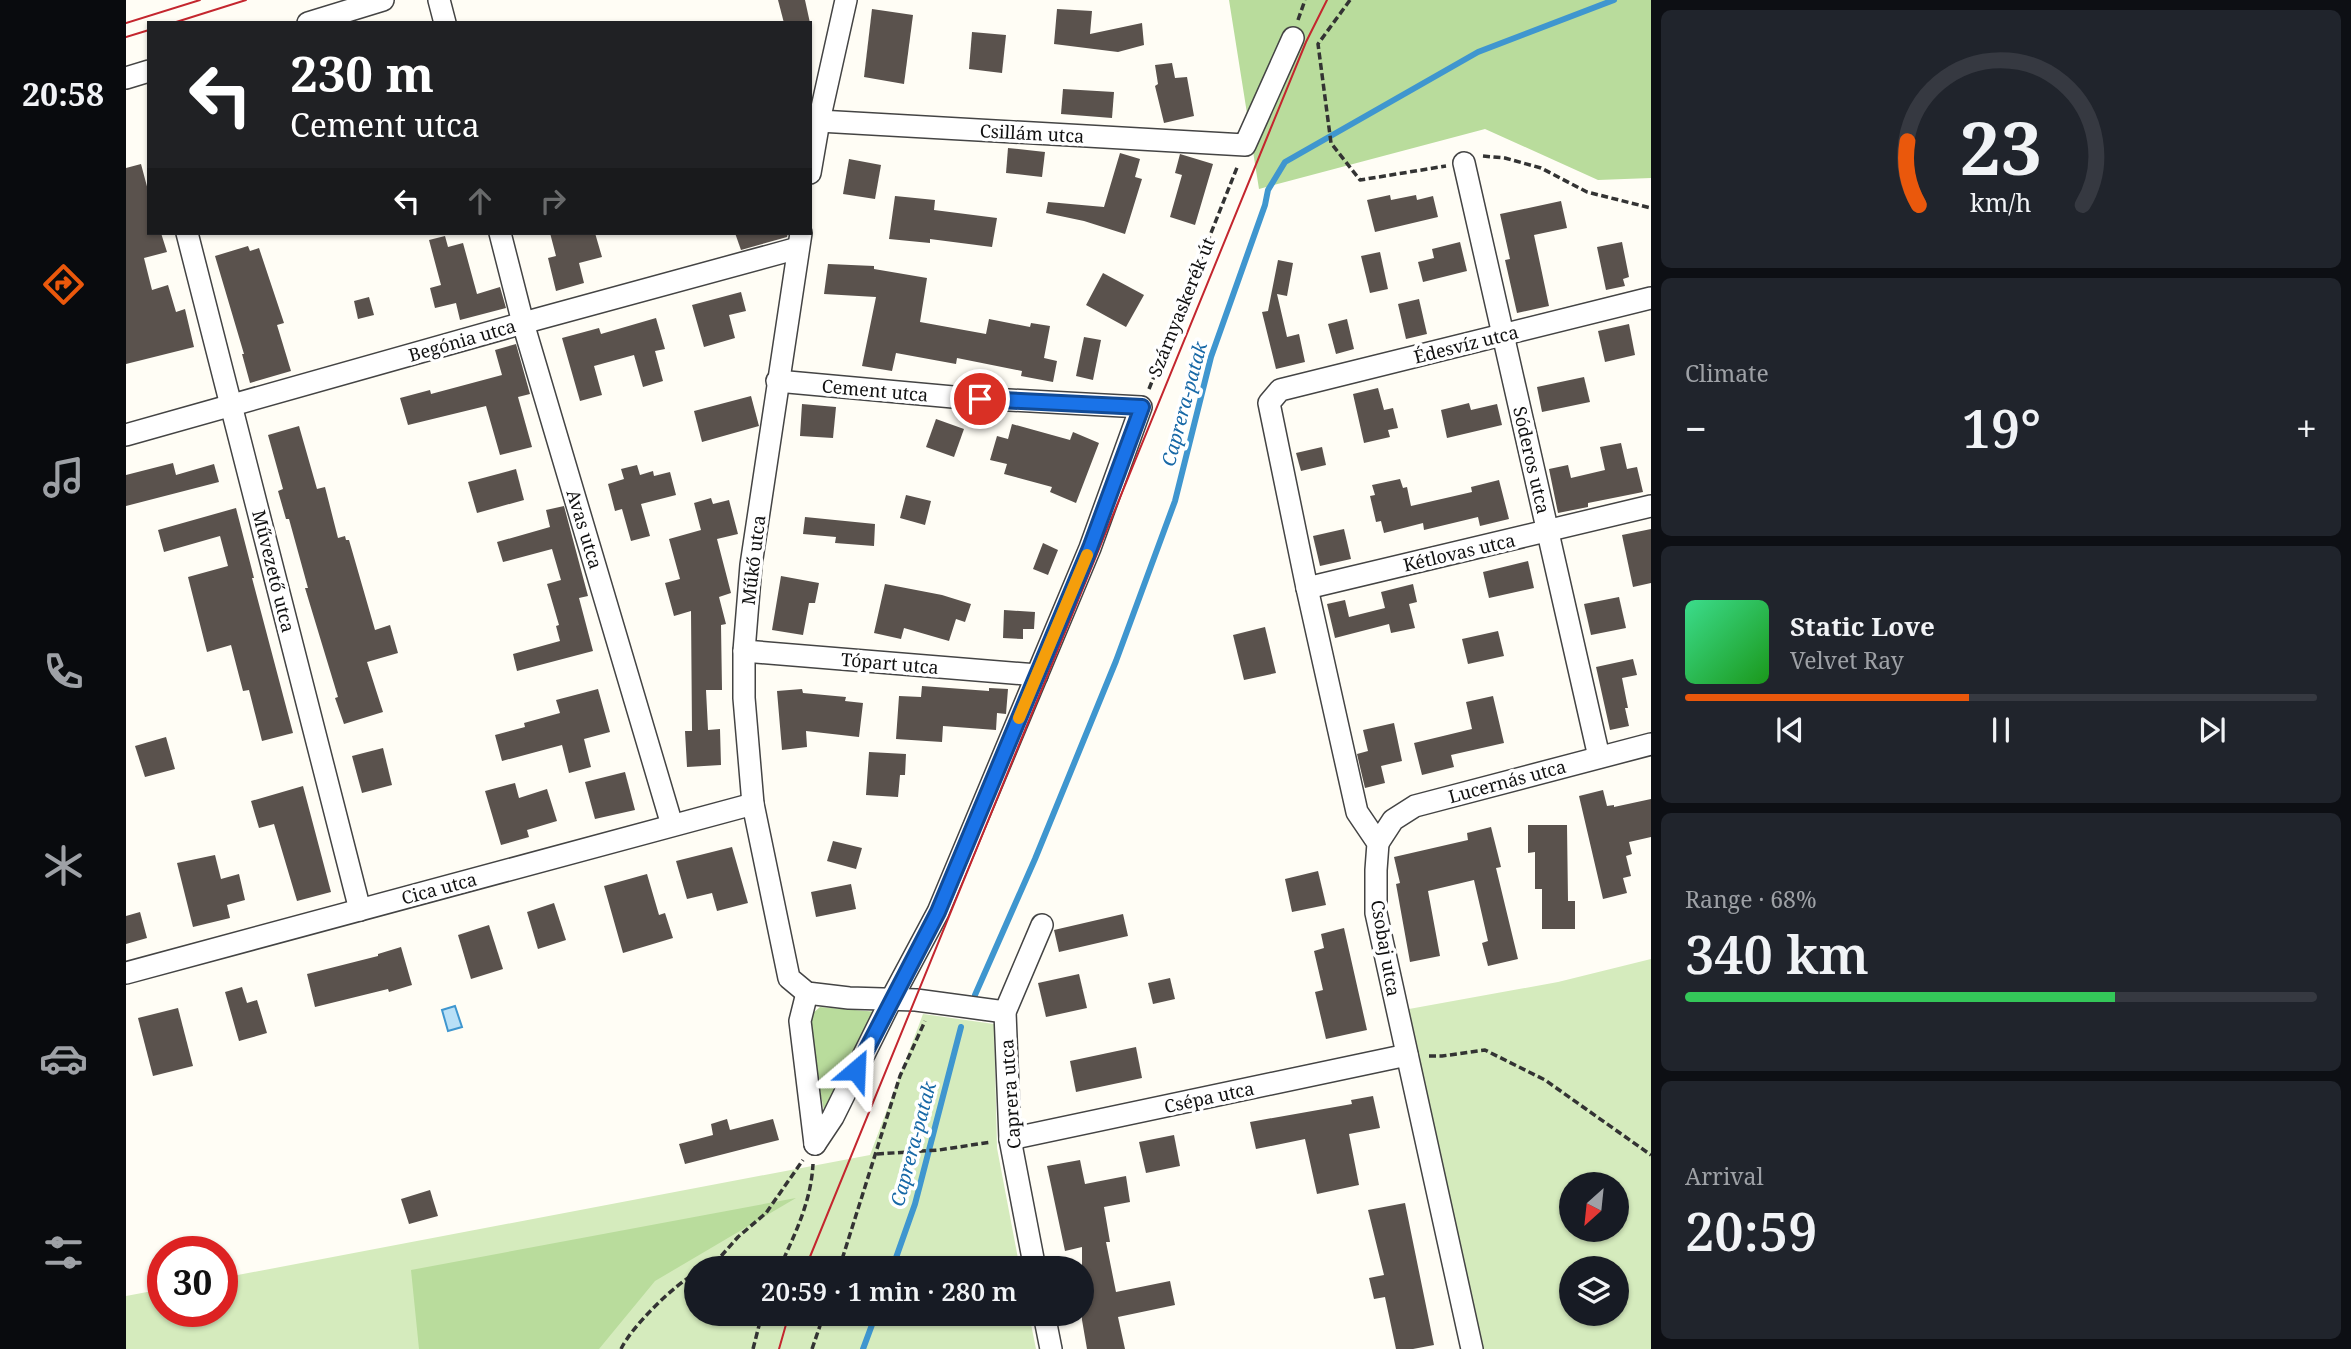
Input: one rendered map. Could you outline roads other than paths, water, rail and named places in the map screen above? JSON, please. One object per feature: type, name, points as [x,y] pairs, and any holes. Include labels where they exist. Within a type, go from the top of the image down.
[{"type":"street","points":[[315,21],[383,0]]},
{"type":"street","points":[[439,0],[444,21]]},
{"type":"street","points":[[812,161],[845,0]]},
{"type":"street","name":"Csillám utca","points":[[819,121],[1245,145],[1293,38]]},
{"type":"street","points":[[126,78],[147,74]]},
{"type":"street","name":"Sóderos utca","points":[[1464,163],[1599,757]]},
{"type":"street","name":"Művezető utca","points":[[188,235],[360,910]]},
{"type":"street","name":"Avas utca","points":[[501,235],[523,323],[672,824]]},
{"type":"street","name":"Begónia utca","points":[[126,435],[523,323],[799,240]]},
{"type":"street","name":"Műkő utca","points":[[799,240],[751,565],[744,651],[744,698],[753,804],[789,978],[807,993]]},
{"type":"street","name":"Édesvíz utca","points":[[1307,588],[1269,403],[1280,390],[1651,298]]},
{"type":"street","name":"Cement utca","points":[[777,381],[953,397],[1142,407],[1090,548],[1037,675]]},
{"type":"street","name":"Kétlovas utca","points":[[1307,588],[1651,506]]},
{"type":"street","points":[[1307,588],[1357,812],[1378,844]]},
{"type":"street","name":"Tópart utca","points":[[744,651],[1037,675]]},
{"type":"street","points":[[1004,1012],[892,998],[849,998],[807,993],[800,1021],[815,1144],[833,1117],[892,998],[938,912],[1037,675]]},
{"type":"street","name":"Lucernás utca","points":[[1378,844],[1393,820],[1415,806],[1651,744]]},
{"type":"street","name":"Cica utca","points":[[126,973],[753,804]]},
{"type":"street","name":"Csobaj utca","points":[[1378,844],[1376,913],[1472,1349]]},
{"type":"street","name":"Caprera utca","points":[[1032,1256],[1010,1139],[1004,1012],[1042,925]]},
{"type":"street","name":"Csépa utca","points":[[1010,1139],[1407,1055]]},
{"type":"street","points":[[1046,1326],[1051,1349]]},
{"type":"water","points":[[455,1006],[462,1027],[448,1031],[442,1010]]},
{"type":"waterway","name":"Caprera-patak","points":[[975,995],[1035,859],[1116,661],[1175,501],[1211,357],[1268,190],[1285,162],[1478,52],[1614,0]]},
{"type":"waterway","name":"Caprera-patak","points":[[897,1256],[915,1204],[961,1027]]},
{"type":"waterway","name":"Caprera-patak","points":[[863,1349],[872,1326]]},
{"type":"tram line","points":[[126,23],[200,0]]},
{"type":"tram line","points":[[179,21],[246,0]]},
{"type":"tram line","points":[[810,1256],[1306,42],[1327,0]]},
{"type":"tram line","points":[[126,37],[147,31]]},
{"type":"tram line","points":[[779,1349],[786,1326]]}]
